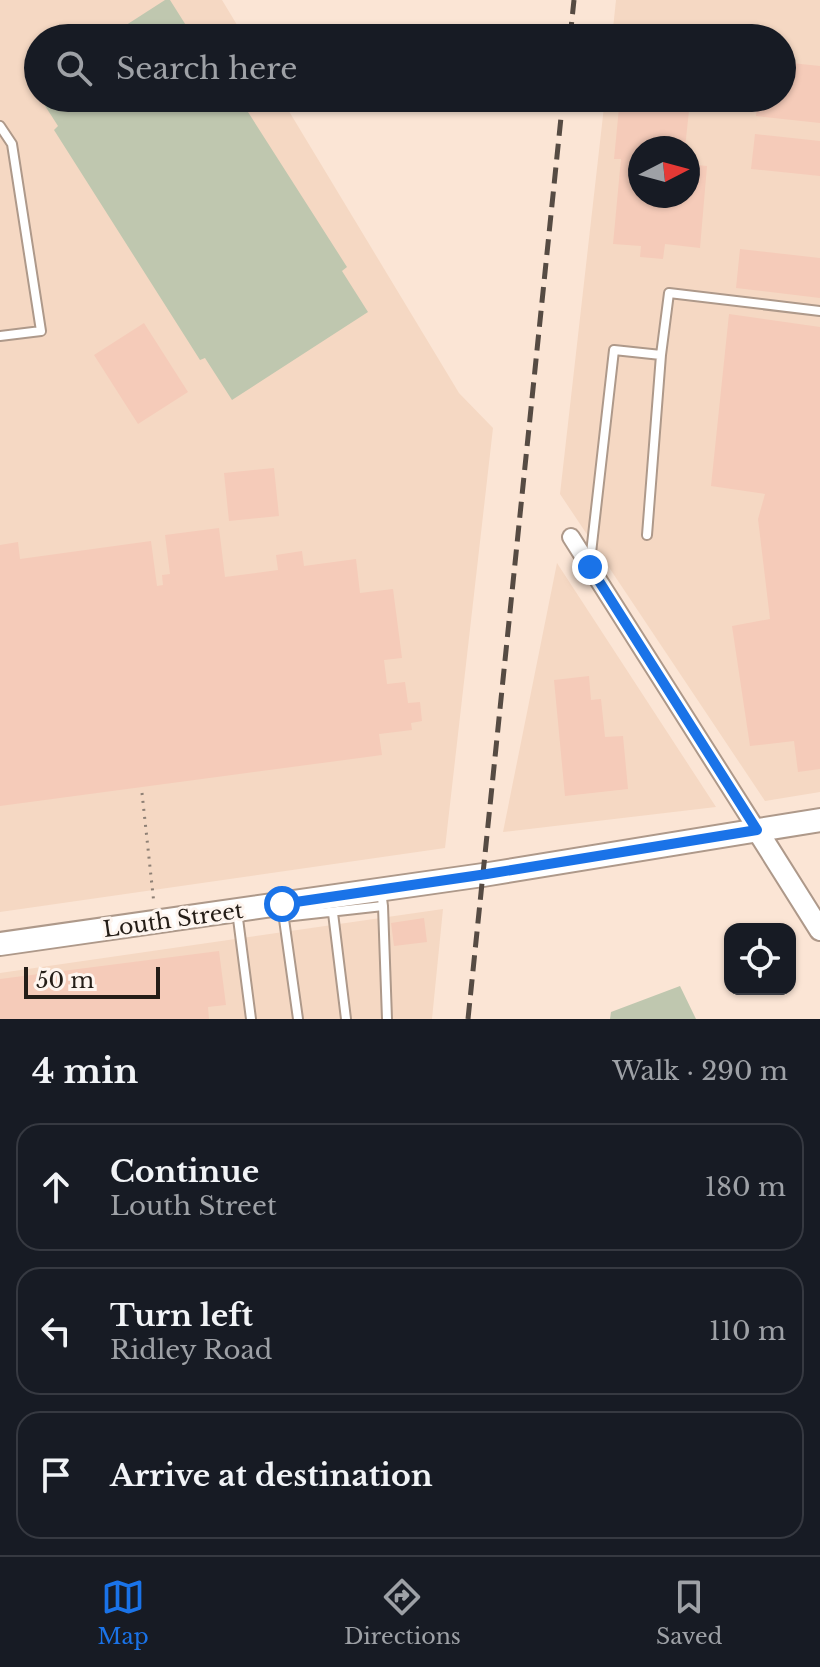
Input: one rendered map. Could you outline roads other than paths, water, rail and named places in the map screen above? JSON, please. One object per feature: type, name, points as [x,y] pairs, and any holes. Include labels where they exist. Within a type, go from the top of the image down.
[{"type":"main road","name":"Louth Street","points":[[0,944],[237,910],[283,911],[382,898],[820,820]]},
{"type":"street","points":[[571,537],[820,930]]},
{"type":"lane","points":[[0,126],[12,144],[41,331],[0,336]]},
{"type":"lane","points":[[647,535],[669,293],[820,311]]},
{"type":"lane","points":[[590,567],[614,350],[661,355]]},
{"type":"lane","points":[[298,1019],[283,911],[333,913],[382,898],[387,1019]]},
{"type":"lane","points":[[237,910],[251,1019]]},
{"type":"lane","points":[[333,913],[346,1019]]},
{"type":"railway","points":[[571,24],[574,0]]},
{"type":"railway","points":[[468,1019],[562,112]]}]
